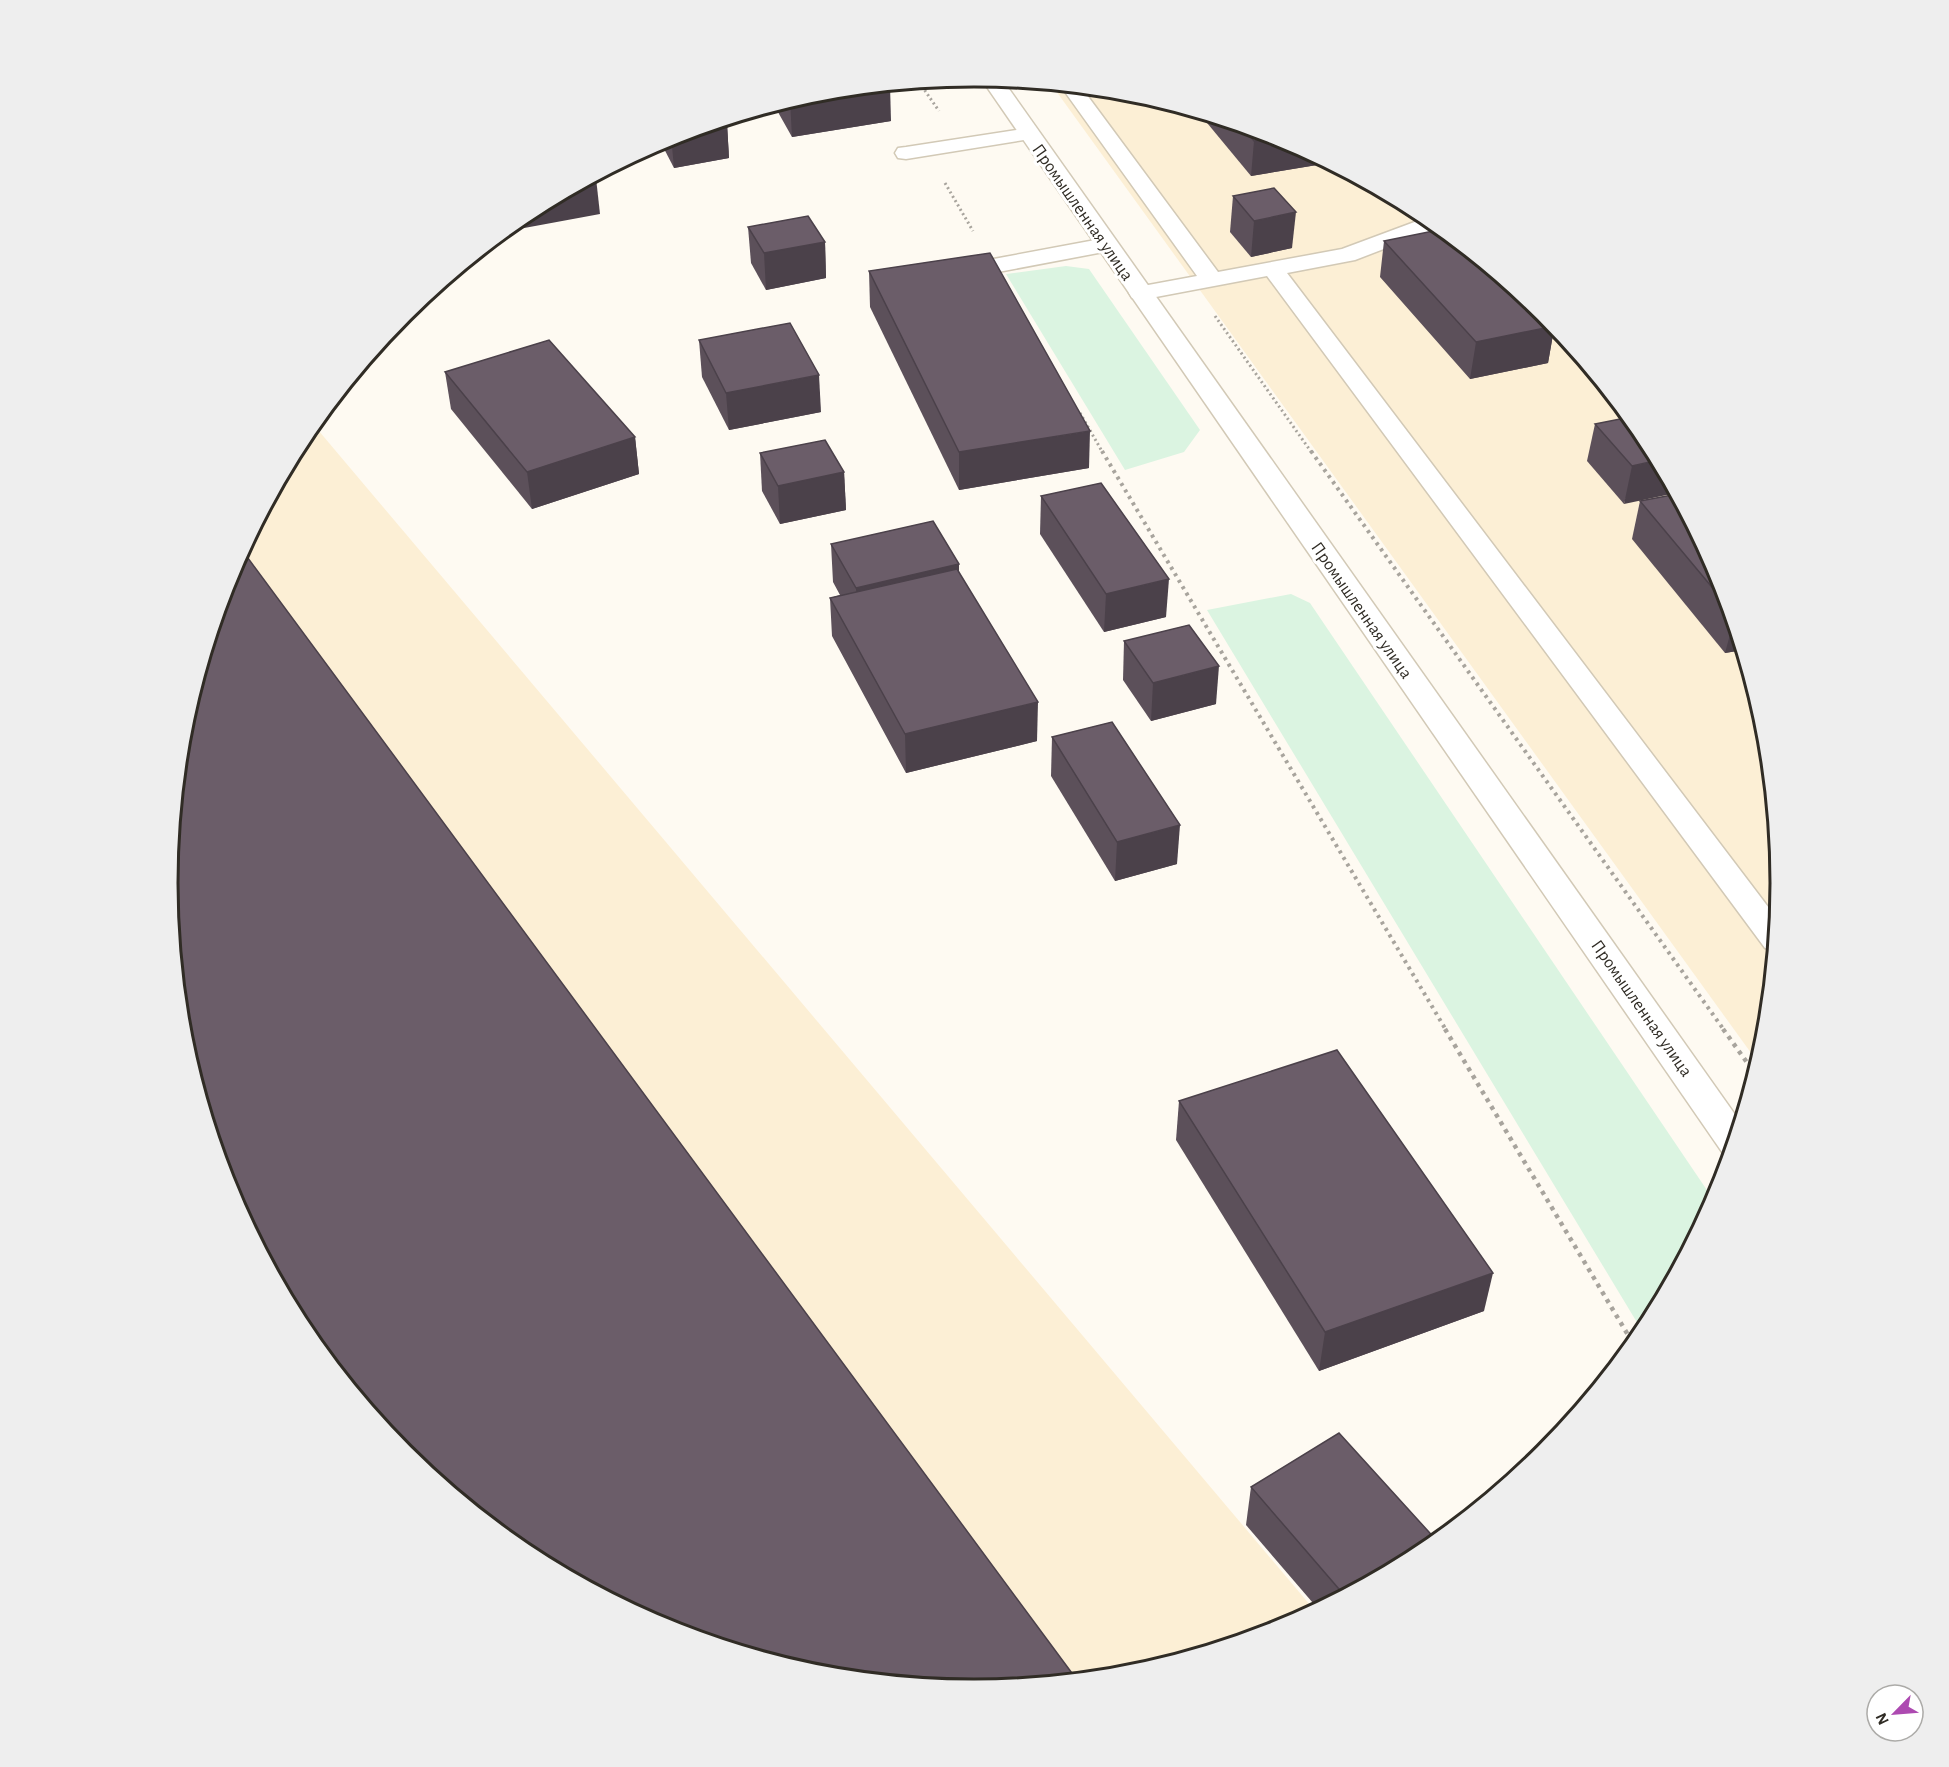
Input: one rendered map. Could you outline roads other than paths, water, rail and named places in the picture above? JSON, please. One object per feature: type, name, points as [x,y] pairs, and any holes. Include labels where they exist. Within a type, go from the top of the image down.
[{"type":"street","name":"Промышленная улица","points":[[997,88],[1731,1134]]},
{"type":"lane","points":[[1075,94],[1202,282]]},
{"type":"lane","points":[[906,153],[1029,134]]},
{"type":"lane","points":[[1140,293],[1347,255],[1424,226]]},
{"type":"lane","points":[[954,273],[1107,244]]},
{"type":"lane","points":[[1273,269],[1769,931]]}]
